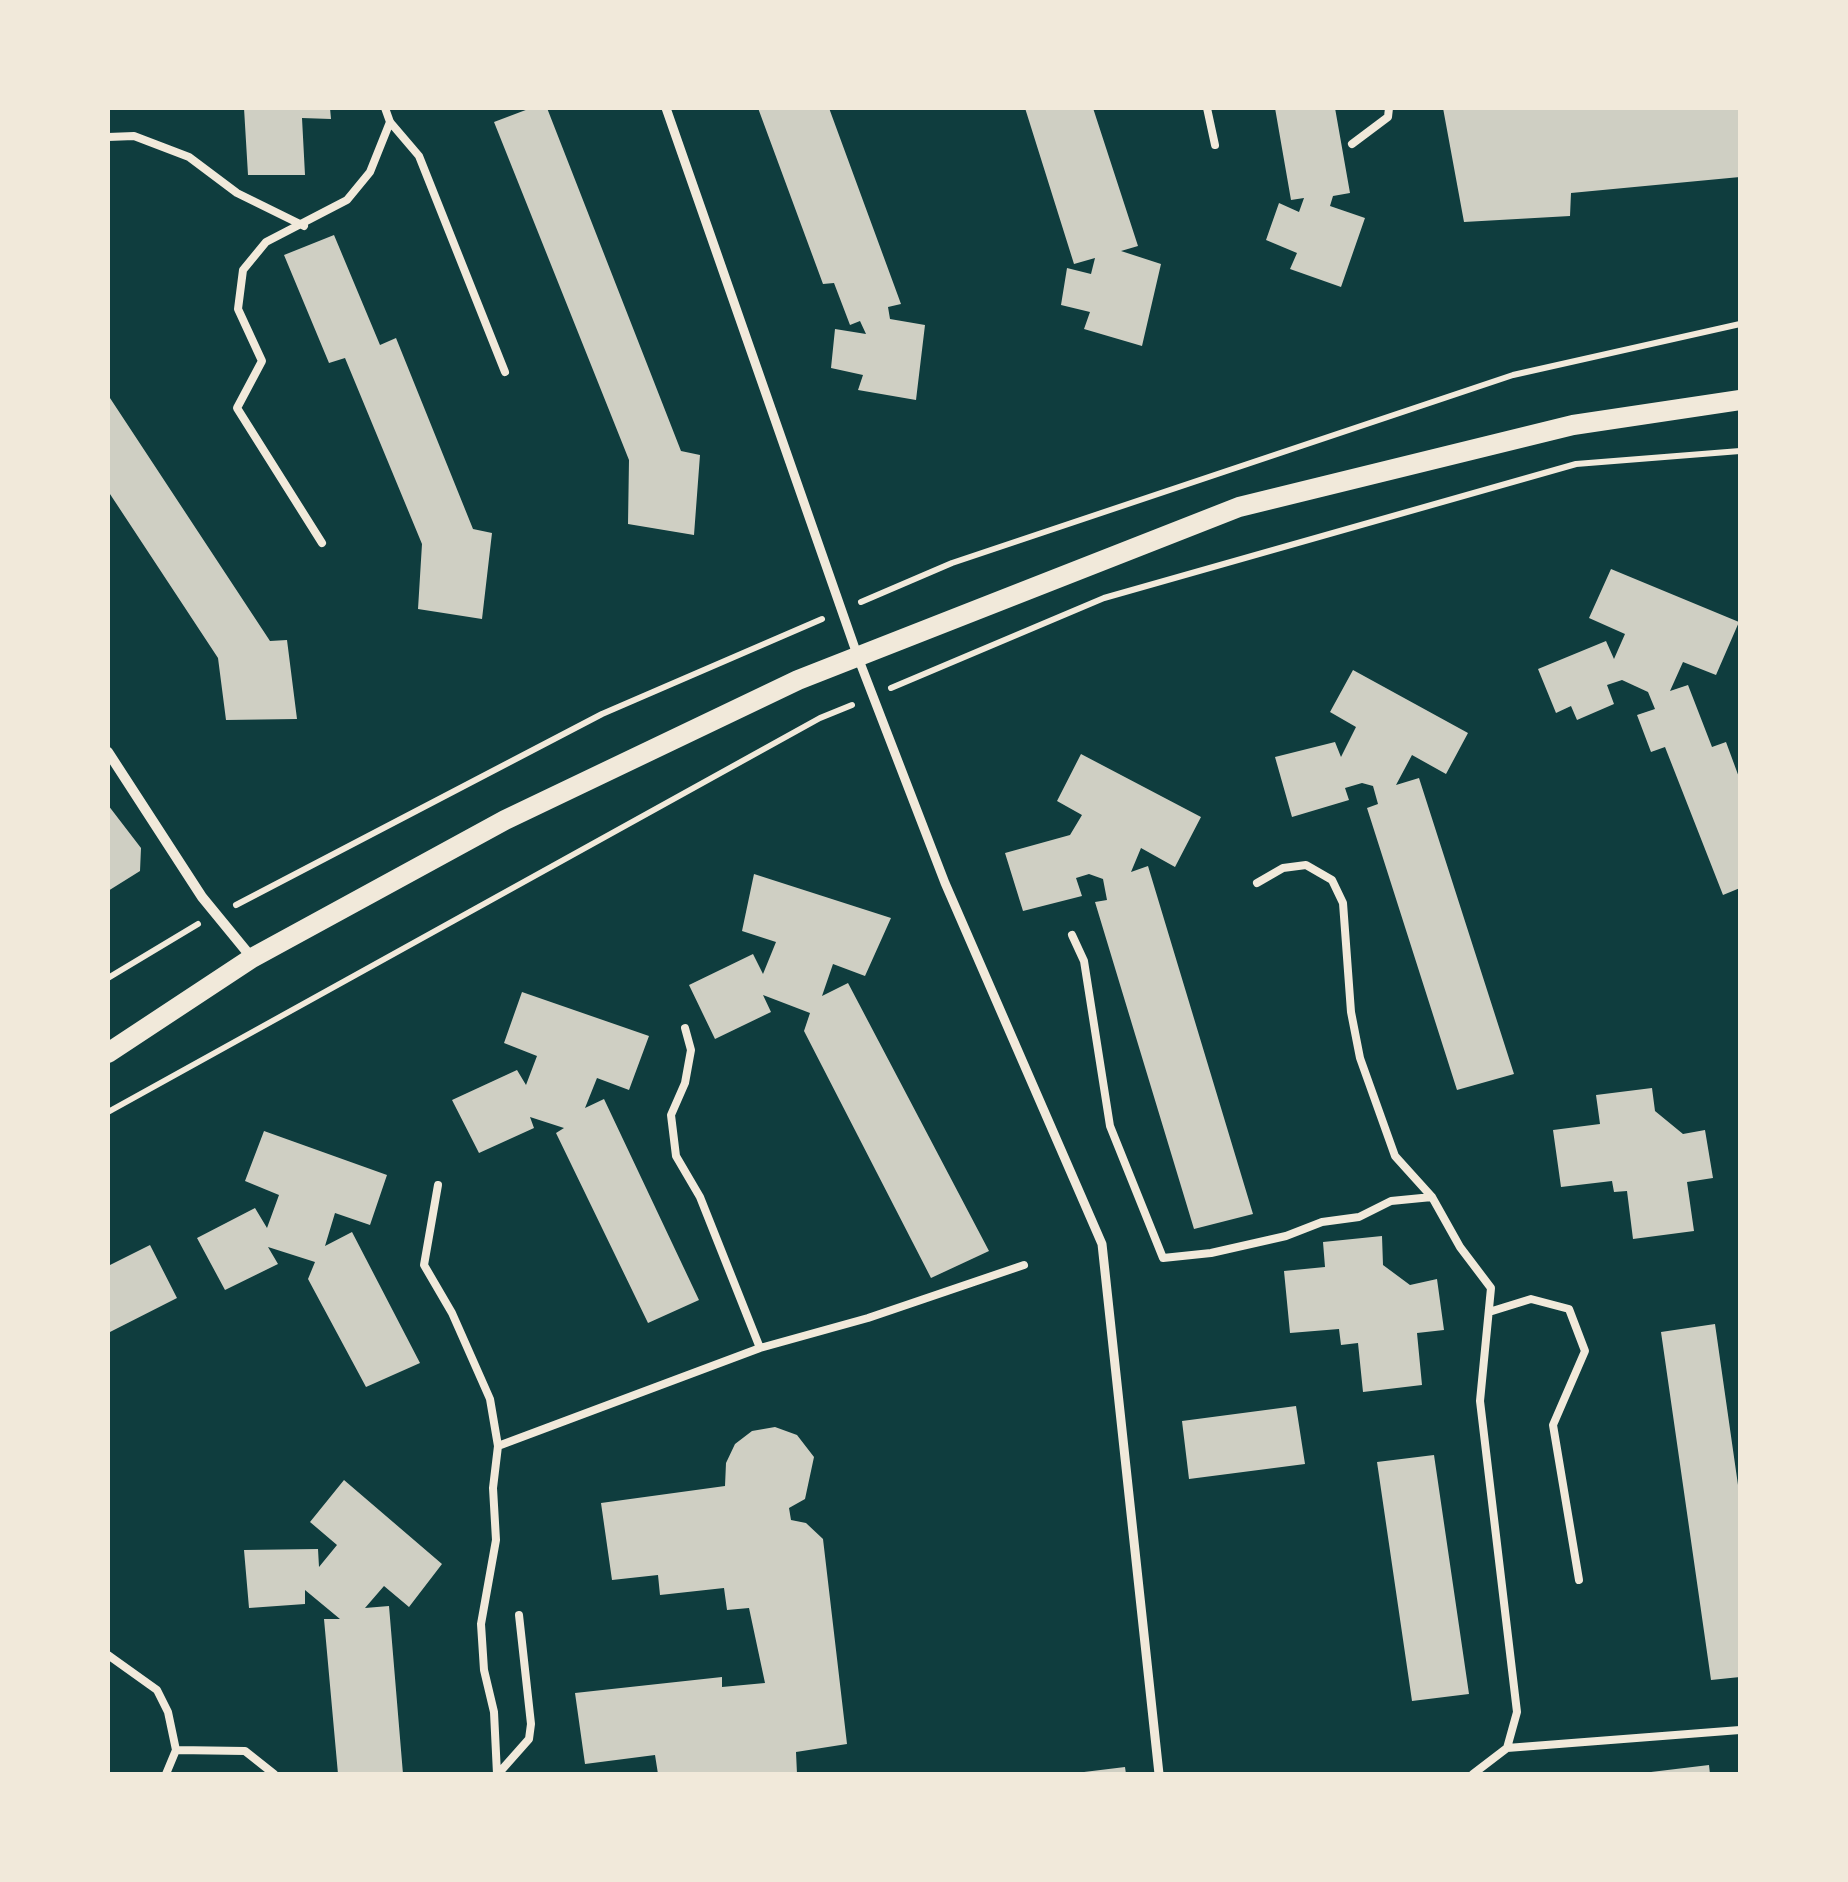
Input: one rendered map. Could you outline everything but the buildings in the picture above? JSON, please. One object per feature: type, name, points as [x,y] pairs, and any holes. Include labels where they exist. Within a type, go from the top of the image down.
[{"type":"main road","points":[[108,1052],[252,958],[505,820],[798,680],[1240,507],[1573,425],[1740,400]]},
{"type":"street","points":[[666,108],[859,660],[945,883],[1102,1244],[1159,1774]]},
{"type":"street","points":[[108,752],[202,898],[252,958]]},
{"type":"lane","points":[[385,108],[390,122],[418,156],[505,372]]},
{"type":"lane","points":[[1207,108],[1215,145]]},
{"type":"lane","points":[[1352,144],[1388,117],[1389,108]]},
{"type":"lane","points":[[322,544],[237,408],[262,361],[238,309],[243,270],[266,242],[304,226],[347,200],[370,172],[390,122]]},
{"type":"lane","points":[[108,137],[134,136],[189,158],[237,194],[304,226]]},
{"type":"lane","points":[[1257,882],[1283,868],[1306,865],[1332,880],[1343,903],[1349,995],[1360,1058],[1395,1156],[1432,1198],[1460,1247],[1491,1288],[1480,1400],[1518,1712],[1507,1748]]},
{"type":"lane","points":[[1072,935],[1084,961],[1110,1126],[1163,1258],[1210,1253],[1286,1236],[1322,1222],[1359,1217],[1391,1201],[1432,1198]]},
{"type":"lane","points":[[685,1028],[691,1050],[685,1083],[671,1115],[676,1156],[700,1196],[760,1348]]},
{"type":"lane","points":[[438,1185],[424,1265],[452,1313],[490,1399],[498,1446],[494,1488],[496,1540],[482,1624],[484,1670],[494,1712],[497,1774]]},
{"type":"lane","points":[[498,1446],[760,1348],[868,1318],[1024,1265]]},
{"type":"lane","points":[[1489,1312],[1532,1299],[1569,1309],[1585,1351],[1553,1425],[1578,1580]]},
{"type":"lane","points":[[497,1774],[529,1740],[531,1724],[519,1615]]},
{"type":"lane","points":[[108,1655],[157,1690],[168,1712],[176,1750],[166,1774]]},
{"type":"lane","points":[[1473,1774],[1507,1748],[1740,1730]]},
{"type":"lane","points":[[176,1750],[244,1751],[274,1774]]}]
